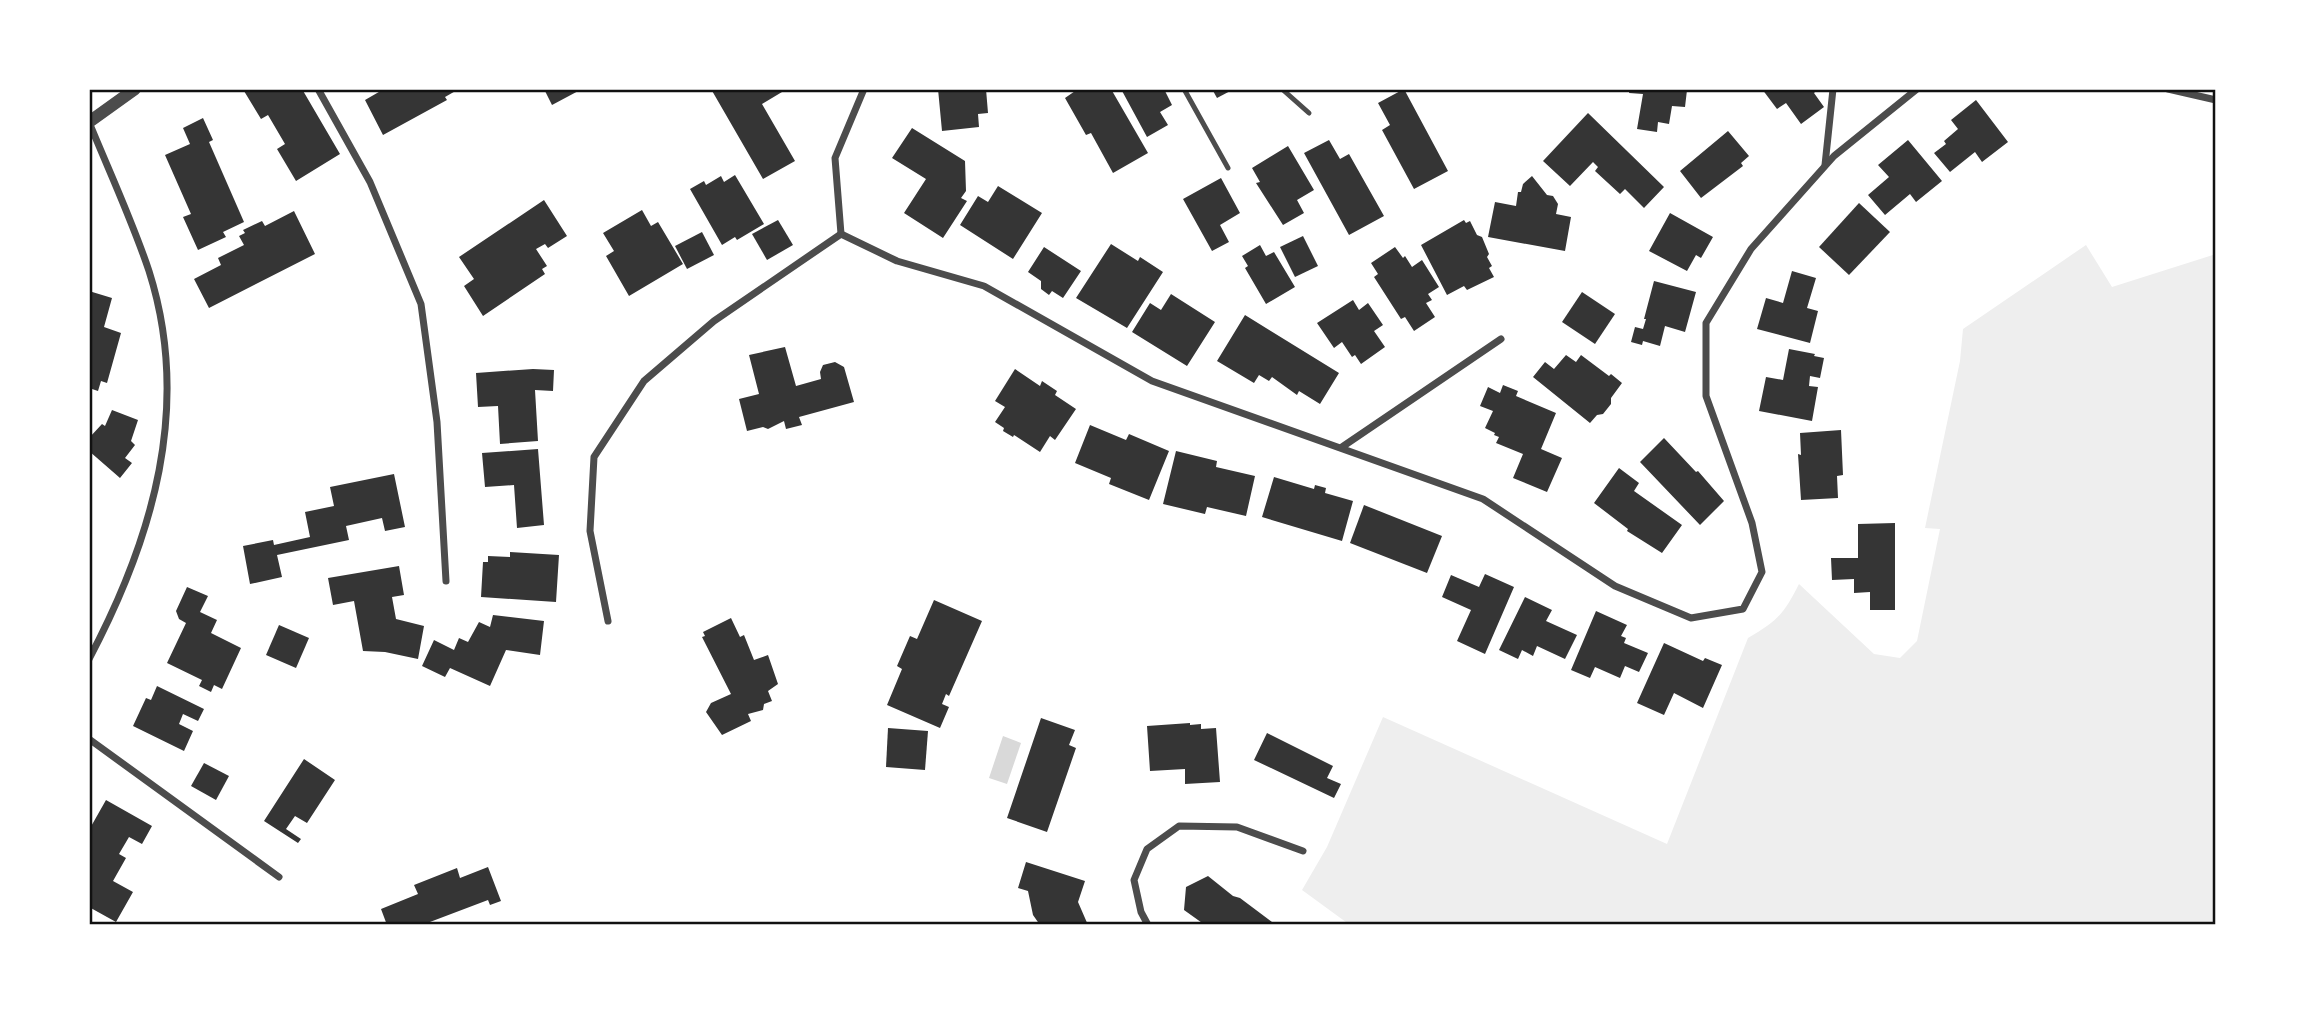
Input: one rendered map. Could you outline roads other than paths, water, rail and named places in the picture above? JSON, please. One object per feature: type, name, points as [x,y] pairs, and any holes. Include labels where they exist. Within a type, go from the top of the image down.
[{"type":"street","points":[[89,659],[115,611],[139,553],[156,489],[167,432],[168,382],[161,328],[149,272],[89,122],[135,89]]},
{"type":"street","points":[[318,89],[370,182],[421,304],[437,422],[446,581]]},
{"type":"street","points":[[841,234],[835,158],[864,89]]},
{"type":"street","points":[[1825,166],[1833,89]]},
{"type":"street","points":[[841,234],[897,261],[984,286],[1152,381],[1483,499],[1615,586],[1691,618],[1743,609],[1762,572],[1752,523],[1706,396],[1706,323],[1751,249],[1833,156],[1917,89]]},
{"type":"street","points":[[2168,89],[2216,100]]},
{"type":"street","points":[[608,621],[590,531],[594,457],[644,381],[714,321],[841,234]]},
{"type":"street","points":[[1342,447],[1501,339]]},
{"type":"street","points":[[89,739],[279,877]]},
{"type":"street","points":[[1148,925],[1141,912],[1134,880],[1147,849],[1180,827],[1237,827],[1303,851]]},
{"type":"lane","points":[[1184,89],[1228,168]]},
{"type":"lane","points":[[1282,89],[1309,113]]}]
